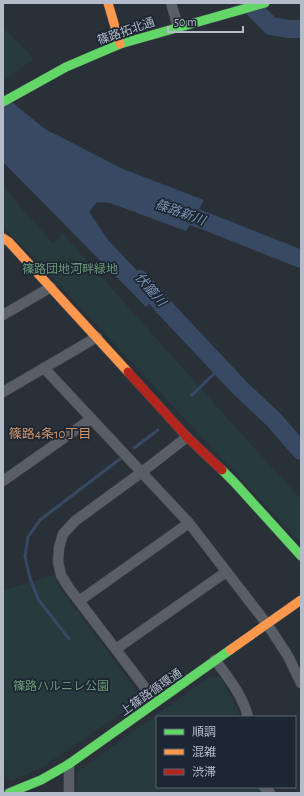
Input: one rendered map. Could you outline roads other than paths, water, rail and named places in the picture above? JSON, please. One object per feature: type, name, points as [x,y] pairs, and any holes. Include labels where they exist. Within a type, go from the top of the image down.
[{"type":"street","points":[[108,3],[120,44]]},
{"type":"street","points":[[170,3],[178,27]]},
{"type":"street","name":"篠路拓北通","points":[[3,102],[66,67],[120,44],[265,3]]},
{"type":"street","points":[[3,238],[9,242],[51,287],[187,437],[234,482],[301,556]]},
{"type":"street","points":[[3,315],[51,287]]},
{"type":"street","points":[[3,392],[97,337]]},
{"type":"street","points":[[44,368],[189,523],[267,624],[288,656],[301,682]]},
{"type":"street","points":[[3,481],[91,419]]},
{"type":"street","points":[[156,702],[69,588],[61,575],[58,562],[59,548],[63,534],[75,521],[187,437]]},
{"type":"street","points":[[79,601],[189,523]]},
{"type":"street","points":[[116,649],[226,572]]},
{"type":"street","name":"上篠路循環通","points":[[9,793],[41,780],[69,764],[301,600]]},
{"type":"street","points":[[215,660],[232,684],[248,716]]},
{"type":"street","points":[[69,764],[69,793]]},
{"type":"water","points":[[3,95],[45,129],[123,169],[204,200],[186,231],[110,203],[97,202],[89,212],[108,240],[159,294],[146,307],[3,162]]},
{"type":"waterway","points":[[248,3],[271,26],[301,29]]},
{"type":"waterway","name":"篠路新川","points":[[172,209],[301,259]]},
{"type":"waterway","name":"伏籠川","points":[[140,279],[162,305],[240,388],[274,420],[301,451]]},
{"type":"waterway","points":[[192,395],[221,367]]},
{"type":"waterway","points":[[134,448],[158,430]]},
{"type":"waterway","points":[[69,639],[38,599],[29,575],[25,556],[28,537],[40,520],[120,459]]},
{"type":"district","name":"篠路4条10丁目","points":[[50,434]]},
{"type":"park label","name":"篠路団地河畔緑地","points":[[70,269]]},
{"type":"park label","name":"篠路ハルニレ公園","points":[[61,686]]}]
